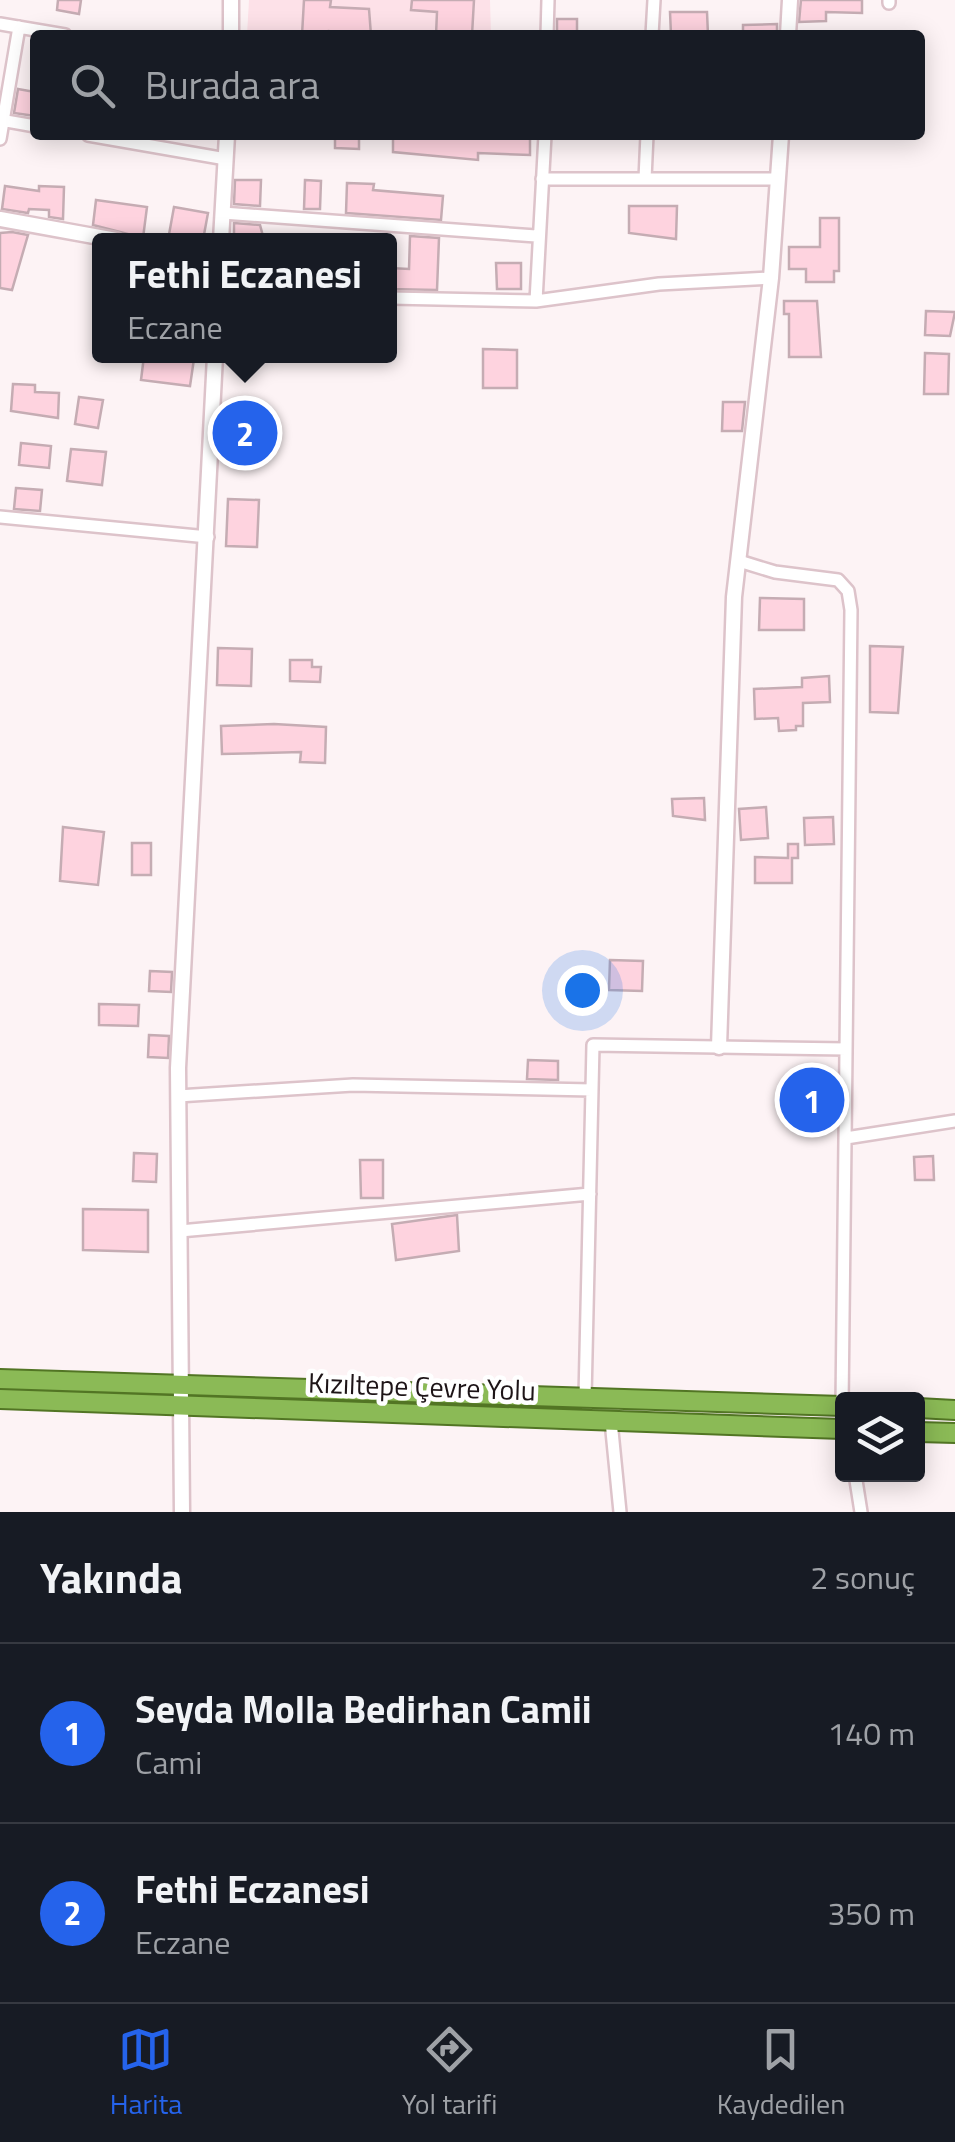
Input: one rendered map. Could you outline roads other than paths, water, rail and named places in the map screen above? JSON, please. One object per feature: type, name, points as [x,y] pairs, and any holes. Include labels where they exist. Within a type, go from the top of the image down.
[{"type":"highway","name":"Kızıltepe Çevre Yolu","points":[[0,1379],[835,1406]]},
{"type":"highway","name":"Kızıltepe Çevre Yolu","points":[[0,1399],[835,1429]]},
{"type":"highway","points":[[925,1408],[955,1410]]},
{"type":"highway","points":[[925,1432],[955,1433]]},
{"type":"street","points":[[230,30],[231,0]]},
{"type":"street","points":[[548,0],[548,30]]},
{"type":"street","points":[[652,30],[654,0]]},
{"type":"street","points":[[788,30],[790,0]]},
{"type":"street","points":[[0,24],[37,30]]},
{"type":"street","points":[[0,138],[19,27]]},
{"type":"street","points":[[2,120],[30,125]]},
{"type":"street","points":[[118,140],[226,158]]},
{"type":"street","points":[[221,233],[227,140]]},
{"type":"street","points":[[536,301],[536,236],[544,140]]},
{"type":"street","points":[[646,179],[648,140]]},
{"type":"street","points":[[719,1047],[738,561],[771,278],[780,140]]},
{"type":"street","points":[[542,179],[777,179]]},
{"type":"street","points":[[223,213],[536,236]]},
{"type":"street","points":[[0,219],[92,236]]},
{"type":"street","points":[[397,298],[536,301],[659,284],[771,278]]},
{"type":"street","points":[[182,1512],[178,1096],[216,363]]},
{"type":"street","points":[[0,518],[208,538]]},
{"type":"street","points":[[738,561],[776,572],[838,580],[848,591],[842,1392]]},
{"type":"street","points":[[584,1398],[594,1045],[846,1049]]},
{"type":"street","points":[[178,1096],[353,1085],[592,1090]]},
{"type":"street","points":[[846,1138],[955,1121]]},
{"type":"street","points":[[180,1231],[590,1194]]},
{"type":"street","points":[[612,1421],[620,1512]]},
{"type":"street","points":[[856,1482],[861,1512]]},
{"type":"place","name":"Fethi Eczanesi","points":[[245,433]]},
{"type":"place","name":"Seyda Molla Bedirhan Camii","points":[[812,1100]]}]
